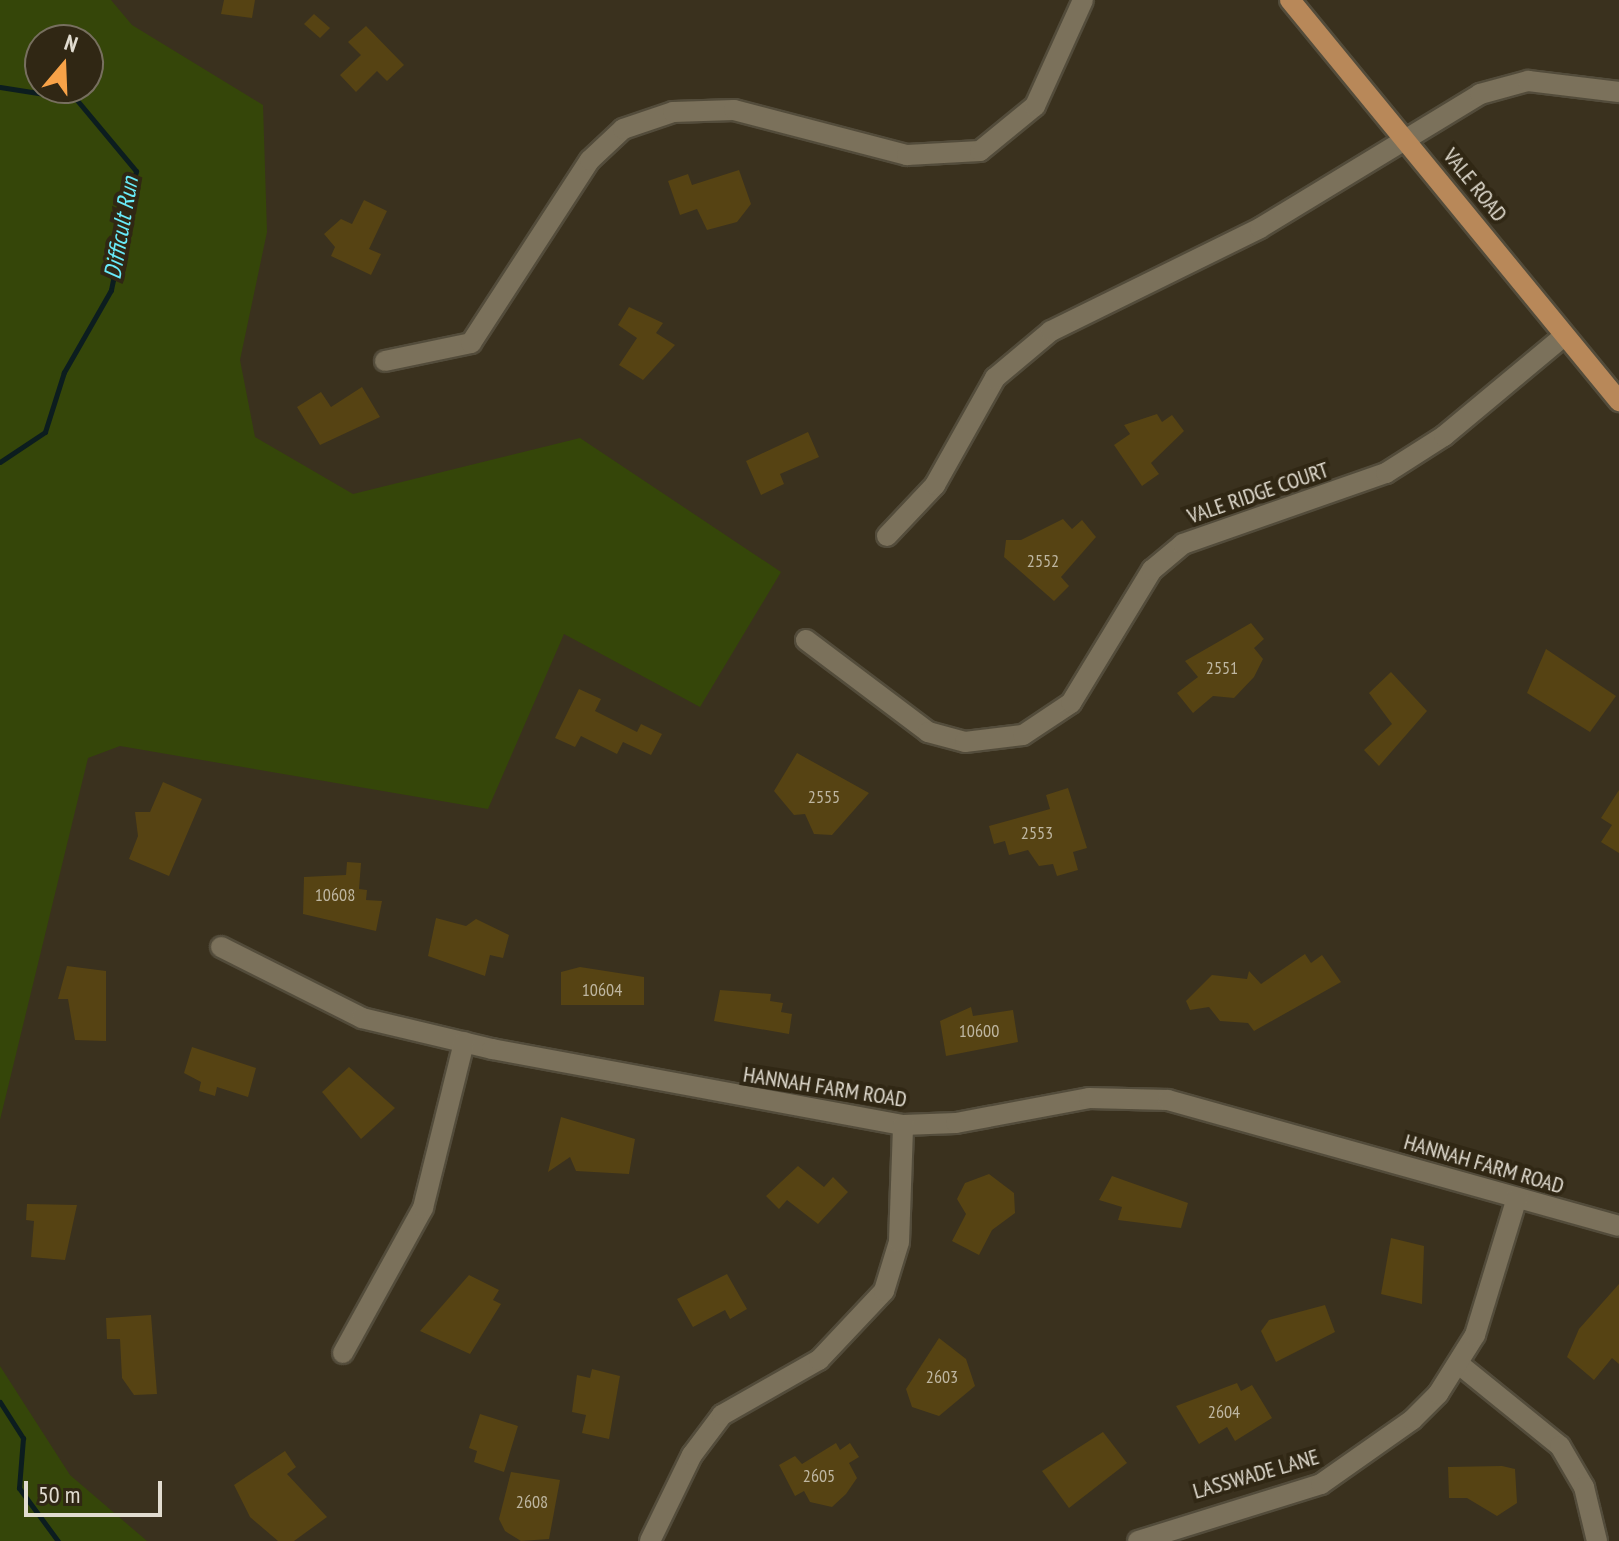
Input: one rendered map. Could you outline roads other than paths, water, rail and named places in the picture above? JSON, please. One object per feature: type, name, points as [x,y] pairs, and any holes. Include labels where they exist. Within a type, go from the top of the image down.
[{"type":"main road","name":"VALE ROAD","points":[[1290,0],[1409,141],[1619,401]]},
{"type":"street","points":[[385,361],[471,343],[590,160],[623,129],[673,112],[734,110],[907,155],[980,151],[1035,106],[1083,0]]},
{"type":"street","points":[[887,536],[935,485],[981,398],[1019,355],[1088,308],[1260,228],[1503,85],[1552,81],[1619,92]]},
{"type":"street","name":"VALE RIDGE COURT","points":[[806,640],[928,732],[965,742],[1023,735],[1071,703],[1152,570],[1183,544],[1386,473],[1444,436],[1564,336]]},
{"type":"street","name":"HANNAH FARM ROAD","points":[[221,947],[362,1018],[464,1042],[903,1125],[956,1123],[1089,1098],[1168,1100],[1619,1226]]},
{"type":"street","points":[[343,1353],[423,1208],[464,1042]]},
{"type":"street","points":[[650,1541],[692,1455],[722,1415],[819,1360],[877,1302],[899,1242],[903,1125]]},
{"type":"street","name":"LASSWADE LANE","points":[[1138,1541],[1343,1472],[1412,1420],[1460,1365],[1486,1306],[1517,1198]]},
{"type":"street","points":[[1460,1365],[1560,1446],[1584,1487],[1597,1541]]},
{"type":"waterway","name":"Difficult Run","points":[[0,87],[76,99],[136,171],[111,290],[64,372],[45,432],[0,462]]},
{"type":"waterway","points":[[0,1402],[23,1438],[19,1488],[58,1541]]}]
